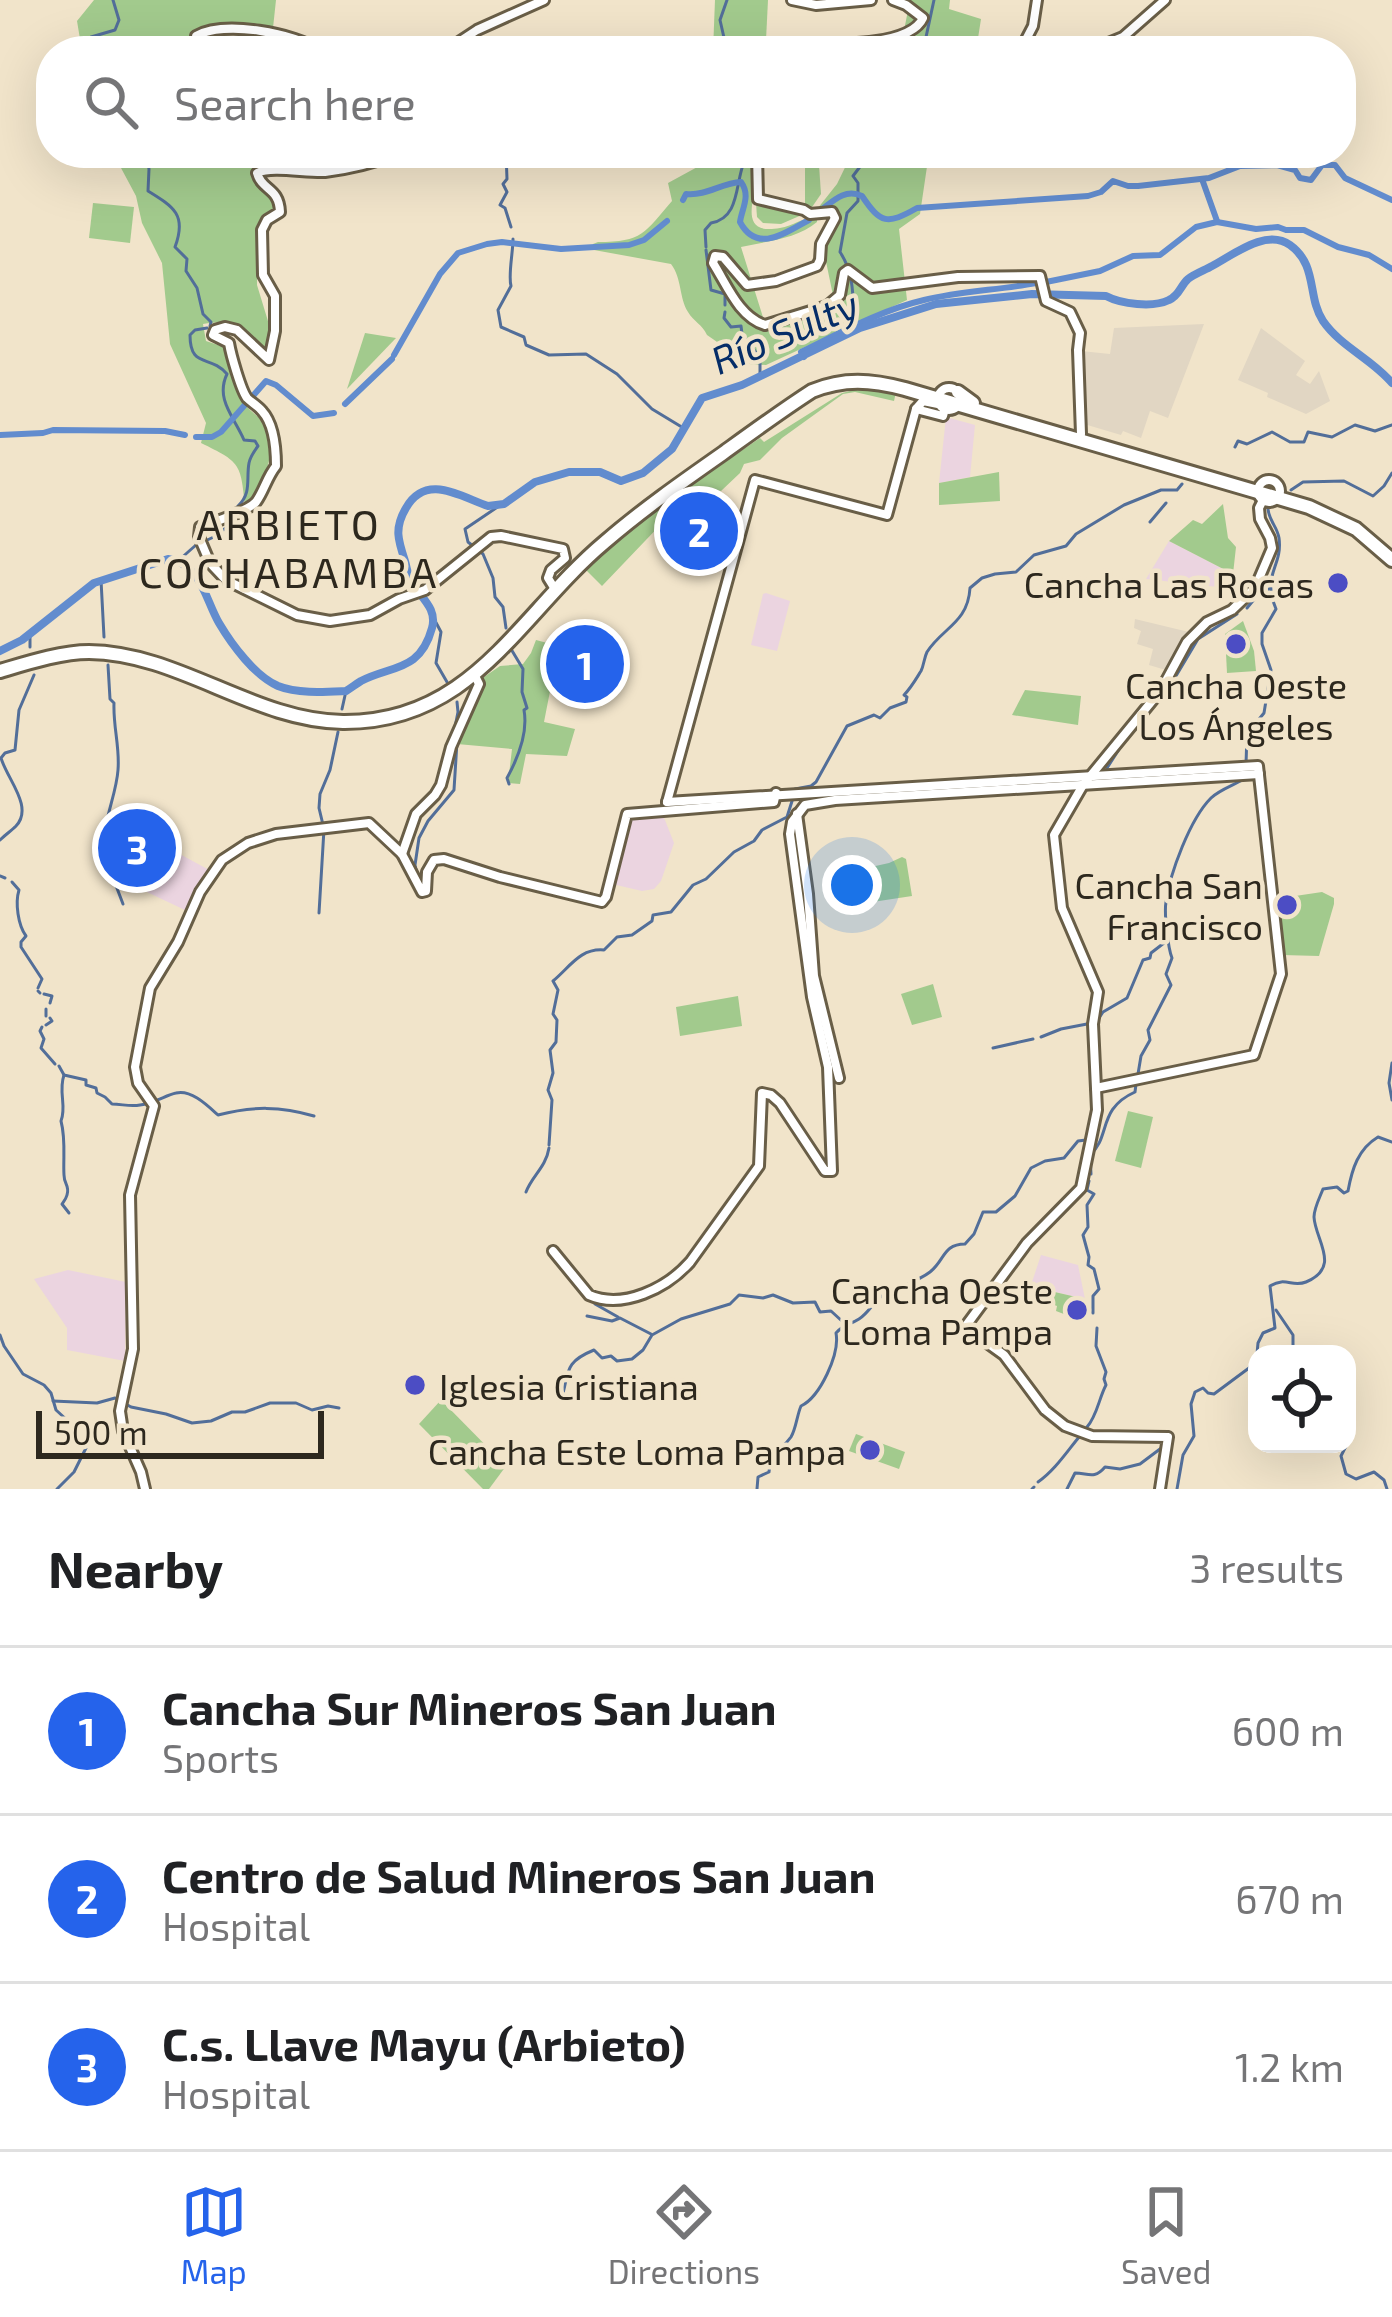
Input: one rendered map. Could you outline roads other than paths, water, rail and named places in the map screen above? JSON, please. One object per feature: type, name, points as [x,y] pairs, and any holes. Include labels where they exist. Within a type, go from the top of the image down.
[{"type":"highway","points":[[45,653],[67,657],[88,647],[148,656],[299,710],[344,716],[376,714],[434,695],[472,670],[603,537],[660,491],[813,384],[857,375],[1081,434],[1267,493],[1341,520],[1392,556]]},
{"type":"highway","points":[[0,668],[45,653],[67,657],[90,652],[170,669],[287,714],[346,722],[412,710],[475,676],[604,542],[658,500],[801,398],[827,385],[859,380],[949,401],[1267,493]]},
{"type":"highway","points":[[45,653],[67,657]]},
{"type":"street","points":[[468,36],[544,0]]},
{"type":"street","points":[[792,0],[816,5],[871,0]]},
{"type":"street","points":[[893,0],[923,18],[922,24],[901,36]]},
{"type":"street","points":[[1028,36],[1037,0]]},
{"type":"street","points":[[1125,36],[1165,0]]},
{"type":"street","points":[[196,36],[218,29],[284,36]]},
{"type":"street","points":[[347,168],[259,170],[258,178],[280,200],[280,212],[262,230],[262,275],[275,296],[269,360],[234,328],[222,327],[213,335],[229,344],[245,395],[266,414],[276,466],[256,501],[200,527],[212,568],[226,580],[308,618],[359,618],[424,590],[478,545],[501,536],[563,549],[565,558],[548,578],[553,586]]},
{"type":"street","points":[[757,168],[758,199],[835,216],[821,244],[819,263],[805,272],[752,286],[723,256],[715,256],[713,262],[735,299],[758,325],[833,303],[848,270],[872,288],[958,277],[1040,276],[1044,297],[1070,312],[1080,333],[1081,434]]},
{"type":"street","points":[[667,806],[755,480],[886,515],[916,410],[922,401],[949,401]]},
{"type":"street","points":[[1160,1489],[1168,1437],[1092,1436],[1065,1426],[1045,1410],[1004,1355],[965,1328],[1027,1244],[1082,1188],[1097,1110],[1093,1024],[1098,992],[1062,908],[1054,843],[1057,828],[1083,785],[1161,690],[1187,642],[1256,588],[1272,548],[1259,508],[1267,493]]},
{"type":"street","points":[[401,854],[416,814],[442,785],[451,747],[479,684],[475,676]]},
{"type":"street","points":[[145,1489],[120,1412],[134,1349],[130,1195],[154,1106],[139,1085],[135,1067],[150,988],[203,887],[223,860],[239,848],[276,834],[369,823],[401,854],[424,893],[429,868],[434,860],[444,859],[599,902],[604,900],[627,814],[795,794],[883,795],[928,785],[1247,770]]},
{"type":"street","points":[[554,1251],[596,1299],[638,1296],[677,1274],[759,1166],[762,1094],[780,1103],[825,1172],[832,1171],[828,1067],[812,998],[790,834],[797,814],[809,802],[1247,770]]},
{"type":"street","points":[[1096,1088],[1254,1055],[1281,974],[1247,770]]},
{"type":"street","points":[[797,814],[814,976],[839,1078]]},
{"type":"waterway","points":[[94,36],[115,30],[119,20],[113,0]]},
{"type":"waterway","points":[[724,36],[720,20],[727,0]]},
{"type":"waterway","points":[[926,36],[934,0]]},
{"type":"waterway","points":[[149,168],[148,191],[179,219],[175,247],[187,259],[186,271],[210,326]]},
{"type":"waterway","points":[[507,168],[503,184],[507,192],[500,205],[511,227]]},
{"type":"waterway","points":[[706,247],[705,230],[732,207],[743,168]]},
{"type":"waterway","points":[[854,320],[850,276],[840,252],[847,213],[858,201],[853,176],[859,168]]},
{"type":"waterway","points":[[820,211],[840,197],[856,194],[880,217],[891,219],[917,208],[1088,196],[1113,181],[1138,186],[1209,178],[1235,168]]},
{"type":"waterway","points":[[1288,168],[1311,180],[1320,168]]},
{"type":"waterway","points":[[1337,168],[1345,178],[1392,200]]},
{"type":"waterway","points":[[1202,179],[1217,221]]},
{"type":"waterway","points":[[683,200],[686,194],[741,182],[746,197],[740,222],[755,237],[772,238],[809,220]]},
{"type":"waterway","points":[[394,355],[440,274],[458,253],[502,242],[561,249],[629,245],[644,240],[667,221]]},
{"type":"waterway","points":[[1046,282],[1100,271],[1133,256],[1160,255],[1196,227],[1217,222],[1304,230],[1392,269]]},
{"type":"waterway","points":[[513,239],[511,286],[498,310],[501,327],[549,355],[586,354],[617,374],[652,409],[685,429]]},
{"type":"waterway","name":"Río Sulty","points":[[0,651],[22,640],[94,583],[168,559],[195,575],[224,632],[261,675],[294,690],[346,691],[404,665],[427,642],[432,614],[410,579],[398,534],[406,508],[423,492],[444,490],[488,506],[504,504],[535,482],[569,472],[600,472],[621,481],[643,473],[672,449],[702,398],[742,385],[860,328],[936,304],[1032,294],[1106,296],[1155,304],[1175,296],[1190,277],[1260,241],[1281,241],[1299,253],[1323,321],[1392,383]]},
{"type":"waterway","points":[[706,250],[711,290],[725,294],[725,305]]},
{"type":"waterway","points":[[804,357],[801,352],[908,304],[1036,283]]},
{"type":"waterway","points":[[725,312],[724,318],[731,327],[741,326],[760,358],[760,376]]},
{"type":"waterway","points":[[207,328],[190,335],[193,353],[227,374],[223,392],[227,408],[244,440],[258,446],[238,506]]},
{"type":"waterway","points":[[345,404],[392,359]]},
{"type":"waterway","points":[[196,437],[221,432],[266,381],[313,416],[334,413]]},
{"type":"waterway","points":[[1235,447],[1238,441],[1247,444],[1272,432],[1290,442],[1304,442],[1308,432],[1332,437],[1355,425],[1375,431],[1392,425]]},
{"type":"waterway","points":[[0,435],[53,430],[185,435]]},
{"type":"waterway","points":[[1291,490],[1303,482],[1344,481],[1373,496],[1392,473]]},
{"type":"waterway","points":[[795,789],[816,782],[847,726],[874,715],[880,718],[906,702],[904,695],[921,671],[927,652],[965,609],[970,588],[982,578],[1016,572],[1034,555],[1066,546],[1076,534],[1124,505],[1161,490],[1177,490],[1182,484]]},
{"type":"waterway","points":[[1150,522],[1166,503]]},
{"type":"waterway","points":[[473,546],[465,529],[499,506]]},
{"type":"waterway","points":[[1246,764],[1247,734],[1264,713],[1271,670],[1262,633],[1276,609],[1271,579],[1279,548],[1268,509]]},
{"type":"waterway","points":[[205,541],[233,522]]},
{"type":"waterway","points":[[179,560],[196,545]]},
{"type":"waterway","points":[[478,550],[493,578],[506,628]]},
{"type":"waterway","points":[[101,580],[104,637]]},
{"type":"waterway","points":[[1247,608],[1261,591],[1269,589]]},
{"type":"waterway","points":[[1131,732],[1167,691],[1198,639],[1237,614]]},
{"type":"waterway","points":[[432,615],[441,632],[436,663],[447,682]]},
{"type":"waterway","points":[[30,634],[30,647]]},
{"type":"waterway","points":[[509,784],[527,708],[523,669],[511,649]]},
{"type":"waterway","points":[[106,857],[105,835],[118,762],[108,665]]},
{"type":"waterway","points":[[0,840],[21,818],[21,802],[1,758],[15,750],[19,710],[34,675]]},
{"type":"waterway","points":[[342,709],[346,691]]},
{"type":"waterway","points":[[454,732],[457,702]]},
{"type":"waterway","points":[[319,913],[324,829],[320,794],[338,732]]},
{"type":"waterway","points":[[1107,768],[1125,740]]},
{"type":"waterway","points":[[417,874],[419,838],[454,790],[457,742]]},
{"type":"waterway","points":[[1138,1074],[1150,1040],[1148,1030],[1171,985],[1166,974],[1172,958],[1166,907],[1176,862],[1203,807],[1214,795],[1244,779]]},
{"type":"waterway","points":[[549,1145],[550,1050],[556,1042],[553,1014],[558,990],[553,981],[582,955],[604,950],[617,937],[632,935],[652,921],[653,915],[671,912],[693,885],[754,841],[762,830],[787,817],[793,798]]},
{"type":"waterway","points":[[107,862],[123,904]]},
{"type":"waterway","points":[[0,876],[5,878]]},
{"type":"waterway","points":[[12,882],[19,890],[18,914],[26,936],[21,947],[42,979],[38,988]]},
{"type":"waterway","points":[[1097,1021],[1127,998],[1143,960],[1164,943]]},
{"type":"waterway","points":[[44,994],[52,996],[50,1003]]},
{"type":"waterway","points":[[46,1009],[46,1016]]},
{"type":"waterway","points":[[46,1025],[50,1018]]},
{"type":"waterway","points":[[1041,1037],[1087,1024]]},
{"type":"waterway","points":[[42,1027],[41,1048],[55,1064]]},
{"type":"waterway","points":[[993,1048],[1033,1039]]},
{"type":"waterway","points":[[1392,1063],[1392,1100]]},
{"type":"waterway","points":[[59,1066],[64,1075],[86,1080],[86,1085],[112,1104],[140,1105],[182,1092],[218,1115],[266,1108],[314,1116]]},
{"type":"waterway","points":[[64,1075],[61,1121],[68,1189],[62,1204],[69,1213]]},
{"type":"waterway","points":[[1091,1174],[1090,1155],[1115,1106],[1135,1092],[1136,1084]]},
{"type":"waterway","points":[[1258,1345],[1263,1333],[1275,1328],[1270,1286],[1306,1282],[1323,1269],[1324,1252],[1314,1217],[1323,1189],[1348,1191],[1365,1147],[1378,1137],[1392,1142]]},
{"type":"waterway","points":[[757,1489],[758,1477],[769,1472],[774,1453],[791,1437],[801,1406],[827,1374],[836,1333],[862,1317],[883,1295],[930,1272],[952,1247],[965,1244],[983,1212],[996,1212],[1015,1196],[1031,1168],[1064,1158],[1078,1141],[1086,1140]]},
{"type":"waterway","points":[[526,1192],[549,1148]]},
{"type":"waterway","points":[[1089,1181],[1087,1190],[1094,1194],[1087,1205],[1088,1227],[1083,1235],[1088,1265],[1094,1269],[1099,1289],[1093,1296],[1093,1313]]},
{"type":"waterway","points":[[561,1400],[569,1370],[584,1355],[594,1350],[602,1358],[632,1359],[652,1335],[681,1319],[730,1304],[739,1295],[815,1302],[820,1312],[831,1311],[843,1322]]},
{"type":"waterway","points":[[595,1304],[618,1317]]},
{"type":"waterway","points":[[1276,1310],[1293,1335],[1293,1345]]},
{"type":"waterway","points":[[587,1316],[620,1318],[651,1334]]},
{"type":"waterway","points":[[1087,1427],[1106,1385],[1096,1346],[1097,1328]]},
{"type":"waterway","points":[[0,1335],[23,1374],[51,1393],[56,1410],[86,1448],[74,1472],[57,1489]]},
{"type":"waterway","points":[[1177,1489],[1183,1455],[1194,1436],[1191,1404],[1195,1392],[1203,1388],[1214,1394],[1248,1369]]},
{"type":"waterway","points":[[53,1401],[97,1403],[115,1398],[131,1407],[192,1423],[270,1403],[296,1403],[312,1410],[339,1408]]},
{"type":"waterway","points":[[1038,1482],[1079,1437]]},
{"type":"waterway","points":[[1067,1489],[1075,1473],[1094,1475],[1105,1467],[1140,1464],[1164,1446]]},
{"type":"waterway","points":[[1342,1453],[1346,1474],[1356,1479],[1374,1472],[1387,1489]]},
{"type":"place","name":"Centro de Salud Mineros San Juan","points":[[699,531]]},
{"type":"place","name":"Cancha Las Rocas","points":[[1338,583]]},
{"type":"place","name":"Cancha Oeste Los Ángeles","points":[[1236,644]]},
{"type":"place","name":"Cancha Sur Mineros San Juan","points":[[585,664]]},
{"type":"place","name":"C.s. Llave Mayu (Arbieto)","points":[[137,848]]},
{"type":"place","name":"Cancha San Francisco","points":[[1287,905]]},
{"type":"place","name":"Cancha Oeste Loma Pampa","points":[[1077,1310]]},
{"type":"place","name":"Iglesia Cristiana","points":[[415,1385]]},
{"type":"place","name":"Cancha Este Loma Pampa","points":[[870,1450]]},
{"type":"district","name":"ARBIETO COCHABAMBA","points":[[289,547]]}]
